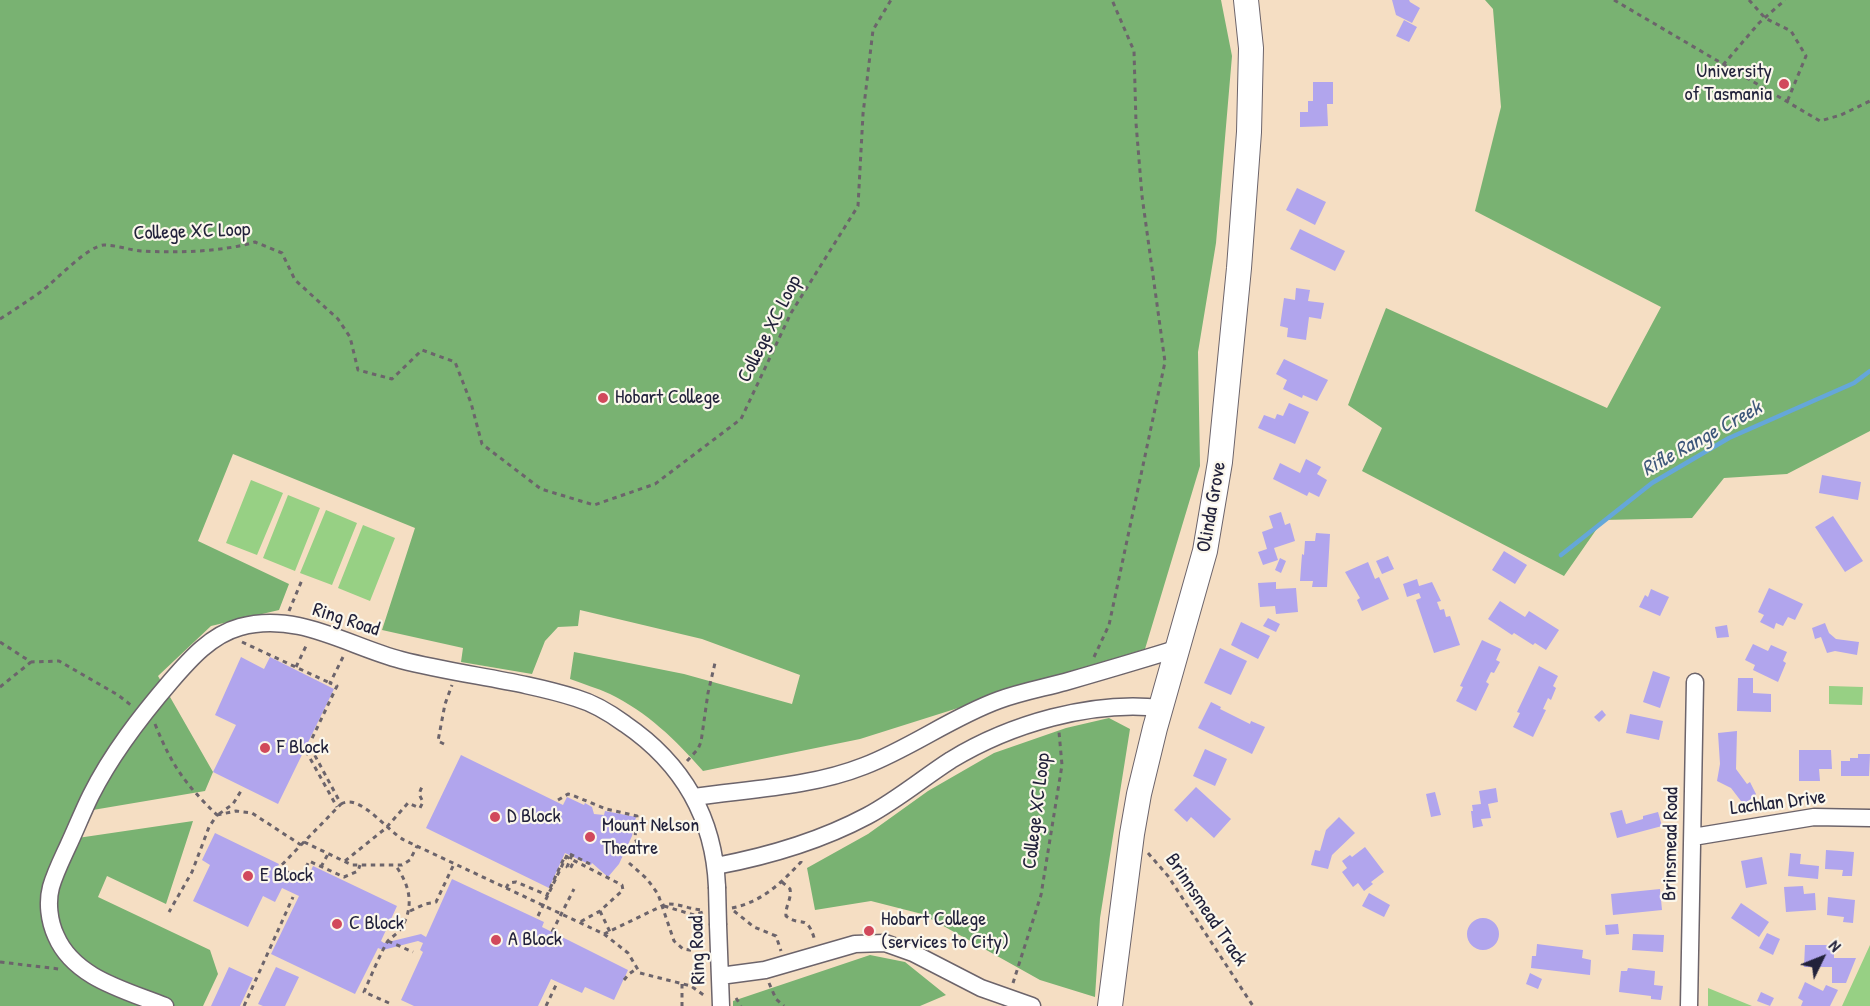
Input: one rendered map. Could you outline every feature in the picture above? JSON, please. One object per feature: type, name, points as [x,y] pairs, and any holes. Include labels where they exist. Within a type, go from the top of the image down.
[{"type":"main road","name":"Olinda Grove","points":[[1110,1006],[1132,834],[1147,759],[1205,551],[1216,490],[1227,406],[1249,132],[1251,48],[1246,0]]},
{"type":"street","name":"Ring Road","points":[[165,1006],[85,972],[66,954],[55,934],[49,910],[50,888],[91,794],[116,753],[149,718],[187,662],[221,634],[240,627],[262,623],[284,624],[314,630],[402,660],[578,699],[612,714],[640,734],[676,770],[694,796],[703,819],[716,866],[720,976],[715,1002]]},
{"type":"street","points":[[694,796],[779,786],[838,775],[892,754],[986,705],[1024,691],[1084,677],[1179,648]]},
{"type":"street","name":"Brinsmead Road","points":[[1689,1006],[1695,682]]},
{"type":"street","points":[[716,866],[797,847],[870,815],[953,759],[1018,729],[1088,709],[1118,705],[1161,708]]},
{"type":"street","name":"Lachlan Drive","points":[[1693,837],[1814,817],[1870,819]]},
{"type":"street","points":[[720,976],[765,970],[855,944],[885,943],[913,952],[956,976],[1008,999],[1032,1006]]},
{"type":"path","name":"College XC Loop","points":[[0,319],[73,266],[78,258],[104,245],[159,252],[238,247],[255,242],[282,253],[295,280],[338,319],[350,337],[358,370],[392,379],[422,350],[455,362],[471,403],[482,444],[541,489],[594,505],[656,484],[741,419],[791,313],[858,206],[863,114],[873,30],[891,0]]},
{"type":"path","points":[[1084,677],[1109,625],[1165,362],[1142,196],[1136,123],[1134,51],[1112,0]]},
{"type":"path","points":[[1614,0],[1820,121],[1841,115],[1870,100]]},
{"type":"path","points":[[1749,0],[1765,18],[1791,31],[1806,56],[1787,102]]},
{"type":"path","points":[[1723,65],[1765,18],[1785,0]]},
{"type":"path","points":[[284,624],[302,580]]},
{"type":"path","points":[[296,667],[314,630]]},
{"type":"path","points":[[234,638],[337,687],[307,749],[313,752],[339,806]]},
{"type":"path","points":[[0,642],[32,662],[58,661],[118,695],[149,718],[179,773],[194,793],[218,815]]},
{"type":"path","points":[[330,683],[350,642]]},
{"type":"path","points":[[0,687],[32,662]]},
{"type":"path","points":[[676,770],[693,756],[701,742],[715,663]]},
{"type":"path","points":[[444,744],[438,741],[446,704],[457,671]]},
{"type":"path","name":"College XC Loop","points":[[1008,999],[1041,895],[1062,765],[1058,717]]},
{"type":"path","points":[[306,751],[339,806]]},
{"type":"path","points":[[345,861],[386,828],[408,803],[420,808],[423,802],[419,794],[423,784]]},
{"type":"path","points":[[168,912],[192,872],[209,827],[218,815],[233,804],[242,791]]},
{"type":"path","points":[[558,800],[568,794],[606,809],[637,816],[635,838],[640,850]]},
{"type":"path","points":[[360,865],[358,871],[344,877],[309,861],[301,878],[279,868],[339,806],[349,801],[359,804],[395,835],[604,934],[628,952],[640,973],[692,986],[715,1002]]},
{"type":"path","points":[[218,815],[236,811],[252,813],[303,844],[352,865],[407,864],[417,846]]},
{"type":"path","name":"Brinnsmead Track","points":[[1132,834],[1168,876],[1253,1006]]},
{"type":"path","points":[[730,908],[745,905],[762,897],[782,882],[801,862],[797,847]]},
{"type":"path","points":[[538,916],[568,853],[590,864]]},
{"type":"path","points":[[321,867],[328,854]]},
{"type":"path","points":[[572,855],[567,867],[570,868],[574,861]]},
{"type":"path","points":[[542,904],[565,856],[622,885],[622,892],[600,911],[580,922]]},
{"type":"path","points":[[629,862],[653,886],[663,906],[677,946],[696,951]]},
{"type":"path","points":[[410,910],[436,902],[454,863]]},
{"type":"path","points":[[390,1003],[364,992],[388,940],[404,924],[410,910],[410,897],[404,877],[395,865]]},
{"type":"path","points":[[506,888],[509,883],[516,882],[547,896]]},
{"type":"path","points":[[782,882],[790,889],[791,896],[785,910],[786,916],[790,919],[801,920],[808,925],[818,955]]},
{"type":"path","points":[[552,932],[574,889]]},
{"type":"path","points":[[244,1006],[293,897]]},
{"type":"path","points":[[604,934],[663,906],[676,904],[699,910]]},
{"type":"path","points":[[663,906],[694,915],[700,915],[706,910]]},
{"type":"path","points":[[600,911],[610,932]]},
{"type":"path","points":[[742,918],[754,927],[772,934]]},
{"type":"path","points":[[388,940],[413,952]]},
{"type":"path","points":[[0,962],[85,972]]},
{"type":"path","points":[[624,980],[636,969]]},
{"type":"path","points":[[546,1006],[558,983]]},
{"type":"path","points":[[682,984],[682,1006]]},
{"type":"green space","name":"Hobart College","points":[[0,0],[1221,0],[1232,56],[1216,243],[1198,352],[1200,466],[1145,649],[860,739],[703,771],[682,748],[636,709],[610,694],[570,679],[574,652],[684,674],[792,704],[800,675],[702,639],[580,610],[578,626],[558,627],[545,641],[532,674],[461,662],[463,648],[382,630],[415,528],[233,454],[198,541],[289,584],[279,610],[211,626],[158,676],[213,772],[205,791],[75,813],[64,840],[193,821],[166,904],[107,876],[98,897],[210,950],[218,974],[203,1006],[0,1006]]},
{"type":"green space","points":[[1485,0],[1870,0],[1870,431],[1787,474],[1724,478],[1692,518],[1603,520],[1564,576],[1362,471],[1382,428],[1348,405],[1386,308],[1607,408],[1661,307],[1475,211],[1501,107],[1493,9]]},
{"type":"green space","points":[[251,480],[283,493],[257,555],[226,543]]},
{"type":"green space","points":[[288,495],[320,508],[295,571],[263,558]]},
{"type":"green space","points":[[326,510],[357,523],[332,585],[300,573]]},
{"type":"green space","points":[[363,525],[395,538],[370,601],[338,588]]},
{"type":"green space","points":[[1829,686],[1863,687],[1862,705],[1829,704]]},
{"type":"green space","points":[[1109,718],[1130,729],[1100,918],[1095,997],[1040,980],[922,914],[871,901],[815,910],[807,868],[868,834],[928,791],[994,753],[1066,728]]},
{"type":"green space","points":[[1870,945],[1870,1006],[1842,1006]]},
{"type":"green space","points":[[870,955],[905,962],[946,995],[920,1006],[733,1006],[733,1001]]},
{"type":"green space","points":[[1708,988],[1752,1006],[1708,1006]]},
{"type":"building","points":[[1392,0],[1409,0],[1420,8],[1412,23],[1396,15]]},
{"type":"building","points":[[1404,20],[1417,27],[1409,42],[1396,36]]},
{"type":"building","points":[[1313,82],[1333,82],[1333,104],[1327,104],[1328,126],[1300,127],[1300,112],[1308,112],[1308,101],[1313,101]]},
{"type":"building","points":[[1297,188],[1326,202],[1315,225],[1286,210]]},
{"type":"building","points":[[1300,229],[1345,251],[1335,271],[1290,249]]},
{"type":"building","points":[[1296,288],[1310,290],[1308,301],[1324,303],[1321,319],[1309,317],[1306,340],[1287,337],[1288,328],[1280,326],[1284,298],[1295,300]]},
{"type":"building","points":[[1284,359],[1328,380],[1317,401],[1303,395],[1302,398],[1283,389],[1287,380],[1276,374]]},
{"type":"building","points":[[1289,403],[1309,412],[1295,444],[1258,428],[1264,415],[1275,419],[1277,414],[1283,416]]},
{"type":"building","points":[[1306,459],[1321,467],[1317,474],[1327,480],[1319,497],[1309,492],[1307,496],[1273,479],[1280,463],[1300,473]]},
{"type":"building","points":[[1822,475],[1861,482],[1858,500],[1819,493]]},
{"type":"building","points":[[1281,512],[1285,525],[1290,523],[1295,541],[1274,548],[1278,560],[1263,565],[1258,552],[1267,549],[1262,532],[1273,528],[1269,516]]},
{"type":"building","points":[[1833,516],[1863,561],[1845,572],[1815,527]]},
{"type":"building","points":[[1316,533],[1330,534],[1327,587],[1312,587],[1313,581],[1300,581],[1305,541],[1315,541]]},
{"type":"building","points":[[1504,551],[1527,565],[1515,584],[1492,570]]},
{"type":"building","points":[[1388,556],[1394,569],[1382,574],[1376,561]]},
{"type":"building","points":[[1280,558],[1286,561],[1281,573],[1275,570]]},
{"type":"building","points":[[1368,562],[1375,579],[1379,577],[1389,599],[1362,611],[1357,600],[1360,598],[1345,572]]},
{"type":"building","points":[[1417,579],[1419,586],[1432,582],[1441,601],[1437,602],[1440,610],[1444,609],[1446,617],[1450,616],[1460,645],[1434,653],[1416,600],[1421,598],[1419,593],[1407,597],[1403,584]]},
{"type":"building","points":[[1276,582],[1276,589],[1296,588],[1298,612],[1276,614],[1275,606],[1260,607],[1258,583]]},
{"type":"building","points":[[1769,588],[1803,604],[1795,620],[1788,617],[1783,626],[1776,623],[1774,629],[1760,622],[1764,615],[1758,612]]},
{"type":"building","points":[[1651,589],[1669,597],[1660,616],[1639,607],[1645,595],[1648,597]]},
{"type":"building","points":[[1500,601],[1525,617],[1529,611],[1559,630],[1546,650],[1514,633],[1512,635],[1488,619]]},
{"type":"building","points":[[1268,618],[1280,624],[1276,632],[1263,626]]},
{"type":"building","points":[[1241,622],[1270,636],[1258,659],[1231,645]]},
{"type":"building","points":[[1825,623],[1829,633],[1836,639],[1859,642],[1857,655],[1835,651],[1827,653],[1821,637],[1815,639],[1812,628]]},
{"type":"building","points":[[1727,625],[1729,637],[1717,638],[1715,627]]},
{"type":"building","points":[[1482,640],[1501,649],[1496,660],[1500,662],[1486,682],[1489,684],[1476,711],[1456,701],[1463,687],[1460,686]]},
{"type":"building","points":[[1753,644],[1768,651],[1771,645],[1787,652],[1783,661],[1786,663],[1778,682],[1753,670],[1755,665],[1745,660]]},
{"type":"building","points":[[1220,648],[1247,661],[1231,695],[1204,683]]},
{"type":"building","name":"F Block","points":[[241,657],[264,669],[270,657],[334,689],[278,804],[213,772],[236,725],[215,715]]},
{"type":"building","points":[[1539,666],[1558,676],[1553,686],[1556,688],[1551,700],[1548,698],[1543,709],[1546,710],[1533,737],[1513,727],[1520,713],[1517,712]]},
{"type":"building","points":[[1653,671],[1670,677],[1660,708],[1643,702]]},
{"type":"building","points":[[1738,678],[1753,678],[1753,693],[1771,694],[1771,712],[1737,711]]},
{"type":"building","points":[[1211,702],[1250,724],[1251,721],[1265,727],[1252,754],[1198,728]]},
{"type":"building","points":[[1602,710],[1606,715],[1599,722],[1594,717]]},
{"type":"building","points":[[1630,714],[1663,721],[1659,740],[1626,733]]},
{"type":"building","points":[[1737,731],[1736,769],[1747,784],[1750,782],[1756,794],[1744,805],[1731,788],[1717,781],[1720,764],[1718,733]]},
{"type":"building","points":[[1205,749],[1227,759],[1215,786],[1193,776]]},
{"type":"building","points":[[1799,750],[1831,750],[1832,769],[1819,769],[1820,781],[1799,781]]},
{"type":"building","points":[[1858,754],[1870,754],[1869,776],[1841,776],[1841,761],[1858,758]]},
{"type":"building","name":"D Block","points":[[461,755],[563,805],[567,797],[592,807],[594,814],[604,815],[605,811],[636,817],[632,836],[619,864],[608,877],[592,863],[591,865],[565,853],[549,888],[426,828]]},
{"type":"building","points":[[1196,787],[1231,819],[1214,838],[1191,817],[1187,822],[1174,810]]},
{"type":"building","points":[[1496,788],[1498,802],[1488,804],[1491,818],[1481,819],[1483,826],[1473,828],[1471,811],[1473,811],[1472,805],[1481,804],[1479,791]]},
{"type":"building","points":[[1435,792],[1441,815],[1431,817],[1426,794]]},
{"type":"building","points":[[1622,810],[1626,824],[1658,812],[1662,826],[1617,838],[1610,813]]},
{"type":"building","points":[[1339,817],[1355,833],[1332,855],[1328,869],[1311,865],[1315,850],[1320,851],[1326,830]]},
{"type":"building","points":[[215,833],[279,864],[277,869],[305,883],[313,866],[397,906],[381,941],[384,943],[421,934],[426,937],[452,879],[544,922],[542,927],[628,970],[614,1000],[585,987],[582,993],[551,979],[538,1006],[414,1006],[401,1000],[423,952],[420,950],[423,943],[418,941],[383,950],[378,948],[355,994],[271,954],[299,896],[282,888],[275,902],[263,896],[248,927],[193,901],[210,865],[202,860]]},
{"type":"building","points":[[1365,847],[1384,872],[1364,891],[1358,883],[1353,887],[1342,872],[1347,868],[1342,861]]},
{"type":"building","points":[[1826,850],[1854,852],[1852,876],[1842,876],[1843,870],[1825,869]]},
{"type":"building","points":[[1790,853],[1801,854],[1800,864],[1819,866],[1818,879],[1788,876]]},
{"type":"building","points":[[1762,857],[1767,884],[1746,888],[1741,861]]},
{"type":"building","points":[[1803,886],[1804,894],[1815,893],[1816,910],[1786,912],[1784,887]]},
{"type":"building","points":[[1660,889],[1662,910],[1613,915],[1611,894]]},
{"type":"building","points":[[1369,893],[1390,905],[1384,917],[1362,906]]},
{"type":"building","points":[[1828,897],[1855,900],[1853,923],[1843,922],[1844,917],[1827,915]]},
{"type":"building","points":[[1741,903],[1769,922],[1759,937],[1731,918]]},
{"type":"building","points":[[1483,918],[1494,923],[1499,934],[1494,945],[1483,950],[1472,945],[1467,934],[1472,923]]},
{"type":"building","points":[[1618,924],[1619,934],[1606,935],[1605,925]]},
{"type":"building","points":[[1767,933],[1780,939],[1773,955],[1759,948]]},
{"type":"building","points":[[1633,934],[1664,935],[1663,952],[1632,950]]},
{"type":"building","points":[[1537,944],[1583,950],[1582,958],[1591,960],[1590,975],[1531,968],[1532,956],[1536,956]]},
{"type":"building","points":[[1805,945],[1834,945],[1834,958],[1856,958],[1846,983],[1832,983],[1832,967],[1804,967]]},
{"type":"building","points":[[229,967],[253,978],[240,1006],[211,1006]]},
{"type":"building","points":[[276,967],[299,977],[285,1006],[258,1004]]},
{"type":"building","points":[[1628,968],[1655,971],[1654,985],[1663,986],[1661,1000],[1651,999],[1651,996],[1619,992],[1621,971],[1627,971]]},
{"type":"building","points":[[1530,973],[1542,979],[1538,989],[1526,984]]},
{"type":"building","points":[[1805,982],[1823,991],[1826,985],[1838,990],[1830,1006],[1801,1006],[1803,1001],[1798,998]]},
{"type":"building","points":[[1761,992],[1774,998],[1770,1006],[1757,1001]]},
{"type":"waterway","name":"Rifle Range Creek","points":[[1561,555],[1652,483],[1729,438],[1854,383],[1870,371]]},
{"type":"place","name":"University of Tasmania","points":[[1784,84]]},
{"type":"place","name":"Hobart College","points":[[603,398]]},
{"type":"place","name":"F Block","points":[[265,748]]},
{"type":"place","name":"D Block","points":[[495,817]]},
{"type":"place","name":"Mount Nelson Theatre","points":[[590,837]]},
{"type":"place","name":"E Block","points":[[248,876]]},
{"type":"place","name":"C Block","points":[[337,924]]},
{"type":"place","name":"Hobart College (services to City)","points":[[869,931]]},
{"type":"place","name":"A Block","points":[[496,940]]}]
